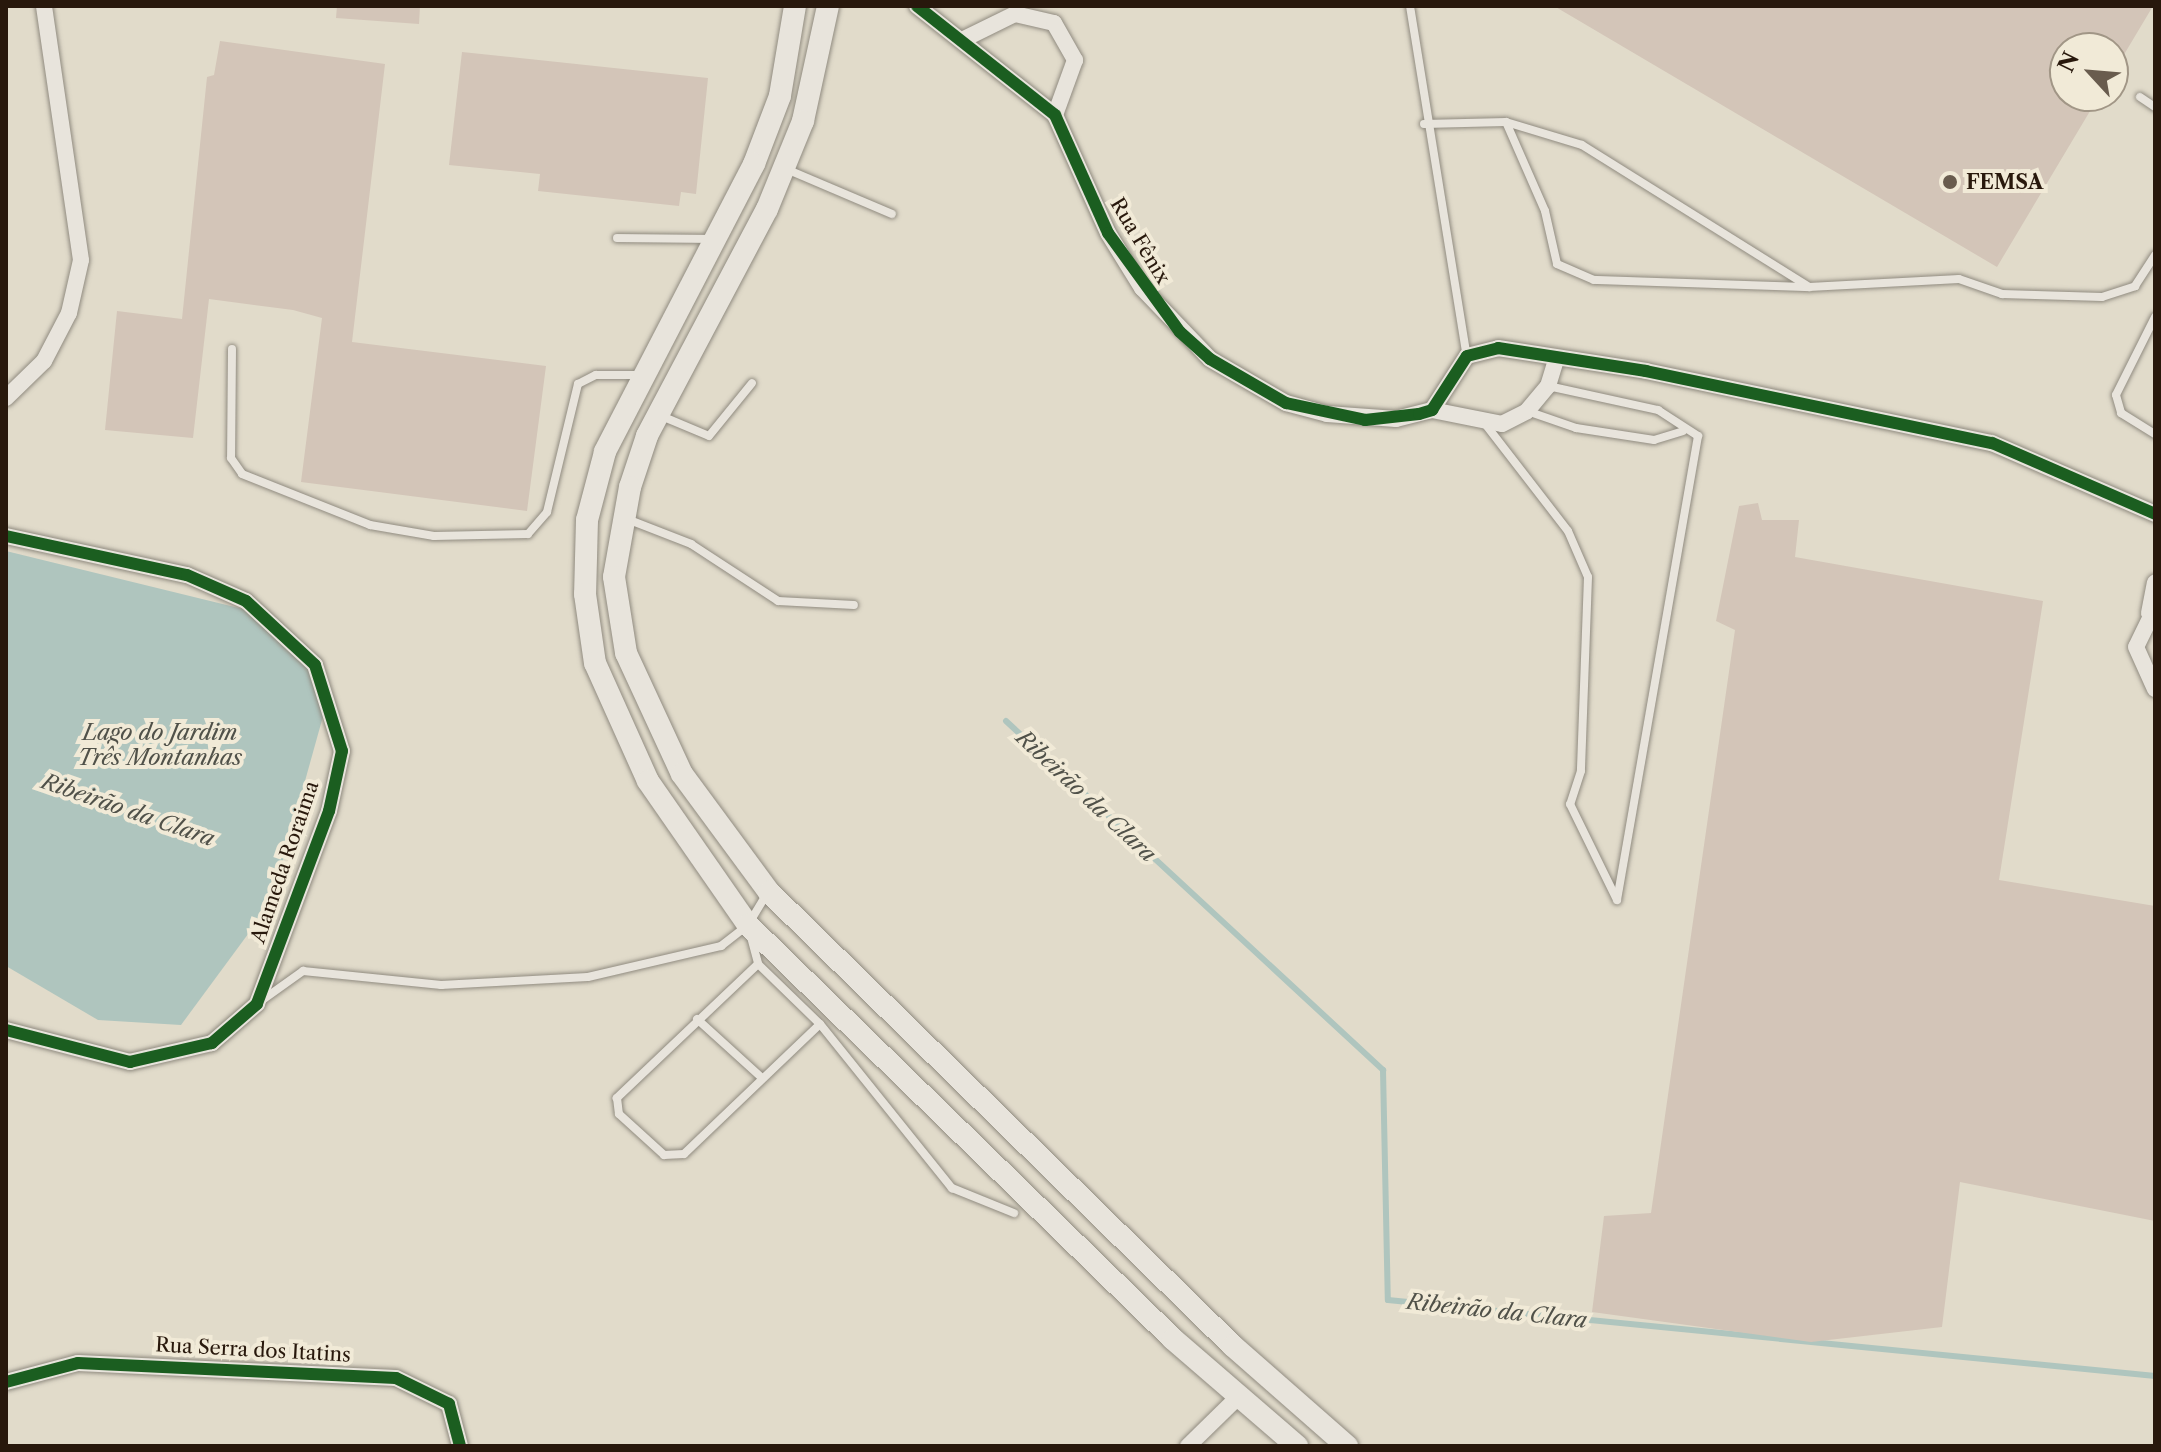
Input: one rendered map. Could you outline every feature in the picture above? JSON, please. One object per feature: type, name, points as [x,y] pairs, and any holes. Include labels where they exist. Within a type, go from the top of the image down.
[{"type":"main road","points":[[795,6],[780,96],[718,239],[642,375],[605,452],[587,520],[585,594],[595,663],[648,781],[748,925],[1288,1443]]},
{"type":"main road","points":[[828,6],[808,105],[784,168],[658,414],[622,518],[614,577],[626,653],[682,774],[769,892],[1261,1371],[1347,1446]]},
{"type":"street","points":[[6,398],[44,361],[69,313],[81,260],[44,6]]},
{"type":"street","name":"Rua Fênix","points":[[917,6],[964,39],[1055,115],[1108,233],[1142,288],[1210,359],[1286,403],[1327,414],[1396,419],[1432,410]]},
{"type":"street","points":[[964,39],[1015,14],[1037,13],[1054,23],[1075,60],[1055,115]]},
{"type":"street","points":[[1556,359],[1548,386],[1527,411],[1486,425],[1432,410],[1467,356],[1498,348],[1556,359],[1992,443],[2155,514]]},
{"type":"street","name":"Alameda Roraima","points":[[6,536],[187,575],[246,601],[315,665],[342,751],[329,811],[257,1004],[212,1043],[130,1062],[6,1030]]},
{"type":"street","points":[[2155,583],[2152,610],[2136,647],[2155,689]]},
{"type":"street","name":"Rua Serra dos Itatins","points":[[6,1382],[78,1363],[396,1378],[449,1404],[460,1446]]},
{"type":"street","points":[[1188,1446],[1238,1397]]},
{"type":"lane","points":[[1410,6],[1424,124],[1467,356]]},
{"type":"lane","points":[[2140,97],[2155,107]]},
{"type":"lane","points":[[1424,124],[1506,122],[1582,145],[1809,287]]},
{"type":"lane","points":[[1506,122],[1545,211],[1557,264],[1594,280],[1809,287],[1959,279],[2002,294],[2102,297],[2135,286],[2155,255]]},
{"type":"lane","points":[[784,168],[892,214]]},
{"type":"lane","points":[[617,238],[718,239]]},
{"type":"lane","points":[[2155,317],[2116,395],[2121,413],[2155,434]]},
{"type":"lane","points":[[232,349],[231,458],[242,474],[370,525],[434,536],[528,534],[547,512],[578,384],[596,375],[642,375]]},
{"type":"lane","points":[[658,414],[709,436],[752,383]]},
{"type":"lane","points":[[1486,425],[1568,531],[1588,577],[1581,771],[1570,804],[1617,900],[1698,436],[1683,431],[1658,410],[1548,386]]},
{"type":"lane","points":[[1527,411],[1576,428],[1654,440],[1683,431]]},
{"type":"lane","points":[[622,518],[691,544],[778,601],[854,605]]},
{"type":"lane","points":[[257,1004],[303,971],[441,985],[588,977],[721,946],[748,925],[769,892]]},
{"type":"lane","points":[[748,925],[758,964],[820,1024],[952,1188],[1014,1213]]},
{"type":"lane","points":[[758,964],[617,1098],[619,1114],[664,1155],[684,1154],[820,1024]]},
{"type":"lane","points":[[697,1019],[762,1078]]},
{"type":"water","name":"Lago do Jardim Três Montanhas","points":[[6,551],[247,610],[303,651],[327,702],[271,903],[181,1025],[98,1020],[6,966]]},
{"type":"building","points":[[337,6],[420,6],[419,24],[336,18]]},
{"type":"building","name":"FEMSA","points":[[1554,6],[2153,6],[2129,46],[2129,32],[2049,32],[2049,112],[2089,112],[1997,267]]},
{"type":"building","points":[[220,41],[385,64],[352,342],[546,366],[527,511],[301,482],[322,318],[293,310],[209,299],[193,438],[105,430],[117,311],[182,319],[207,77],[214,75]]},
{"type":"building","points":[[462,52],[708,78],[696,194],[681,192],[679,206],[538,191],[540,174],[449,165]]},
{"type":"building","points":[[1758,503],[1762,520],[1799,520],[1795,557],[2043,601],[1999,880],[2155,906],[2155,1221],[1960,1182],[1942,1327],[1811,1342],[1592,1312],[1604,1216],[1651,1213],[1735,630],[1716,621],[1739,506]]},
{"type":"waterway","name":"Ribeirão da Clara","points":[[1006,721],[1383,1070],[1388,1300],[2155,1376]]},
{"type":"cycle path","points":[[917,6],[1055,115],[1108,233],[1180,332],[1210,359],[1286,403],[1365,420],[1419,414],[1432,410],[1467,356],[1498,348],[1646,371],[1992,443],[2155,514]]},
{"type":"cycle path","points":[[6,536],[187,575],[246,601],[315,665],[342,751],[329,811],[257,1004],[212,1043],[130,1062],[6,1030]]},
{"type":"cycle path","points":[[6,1382],[78,1363],[396,1378],[449,1404],[460,1446]]},
{"type":"place","name":"FEMSA","points":[[1950,182]]}]
